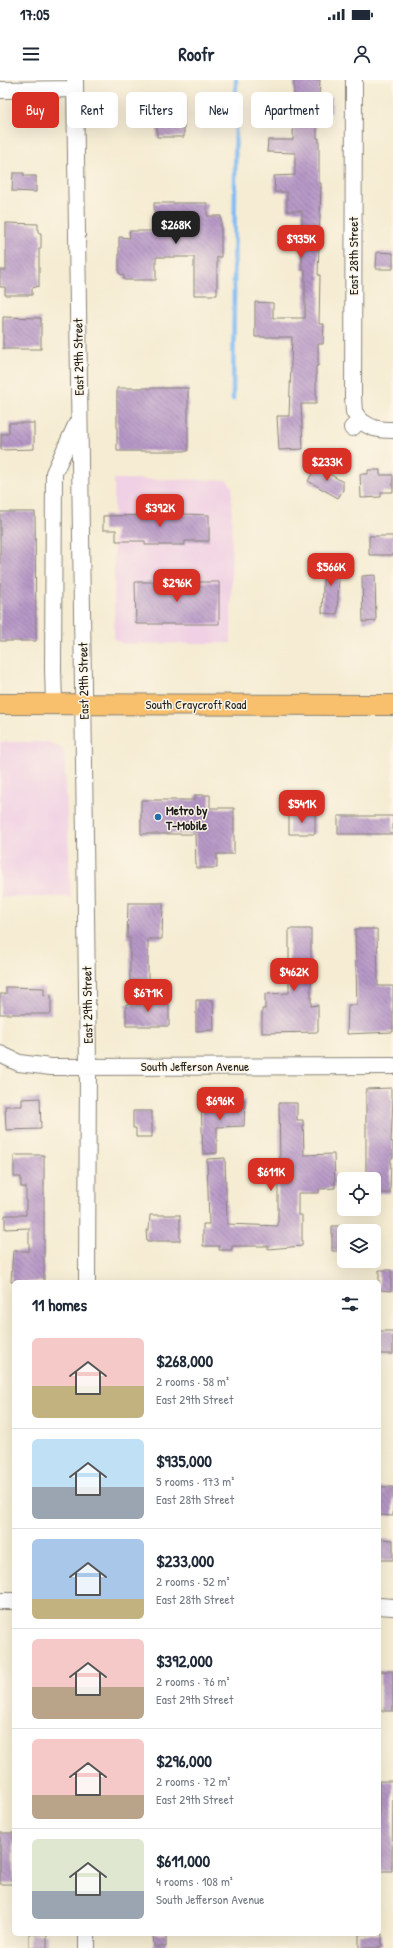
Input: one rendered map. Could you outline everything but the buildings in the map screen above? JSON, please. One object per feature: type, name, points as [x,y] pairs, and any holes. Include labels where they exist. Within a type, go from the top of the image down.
[{"type":"main road","name":"South Craycroft Road","points":[[0,704],[393,705]]},
{"type":"street","name":"East 28th Street","points":[[354,80],[354,412],[356,424],[378,430],[393,430]]},
{"type":"street","points":[[0,90],[75,84]]},
{"type":"street","name":"East 29th Street","points":[[75,84],[88,1066],[86,1280]]},
{"type":"street","points":[[54,704],[54,473],[79,420]]},
{"type":"street","name":"South Jefferson Avenue","points":[[0,1054],[19,1062],[49,1067],[393,1066]]},
{"type":"street","points":[[0,1601],[12,1601]]},
{"type":"street","points":[[381,1606],[393,1607]]},
{"type":"street","points":[[87,1936],[87,1948]]},
{"type":"shaded area","points":[[114,479],[227,480],[232,487],[231,643],[123,644],[114,639]]},
{"type":"shaded area","points":[[0,742],[47,742],[64,749],[71,897],[0,897]]},
{"type":"waterway","points":[[233,399],[236,80]]},
{"type":"place","name":"Metro by T-Mobile","points":[[158,817]]}]
